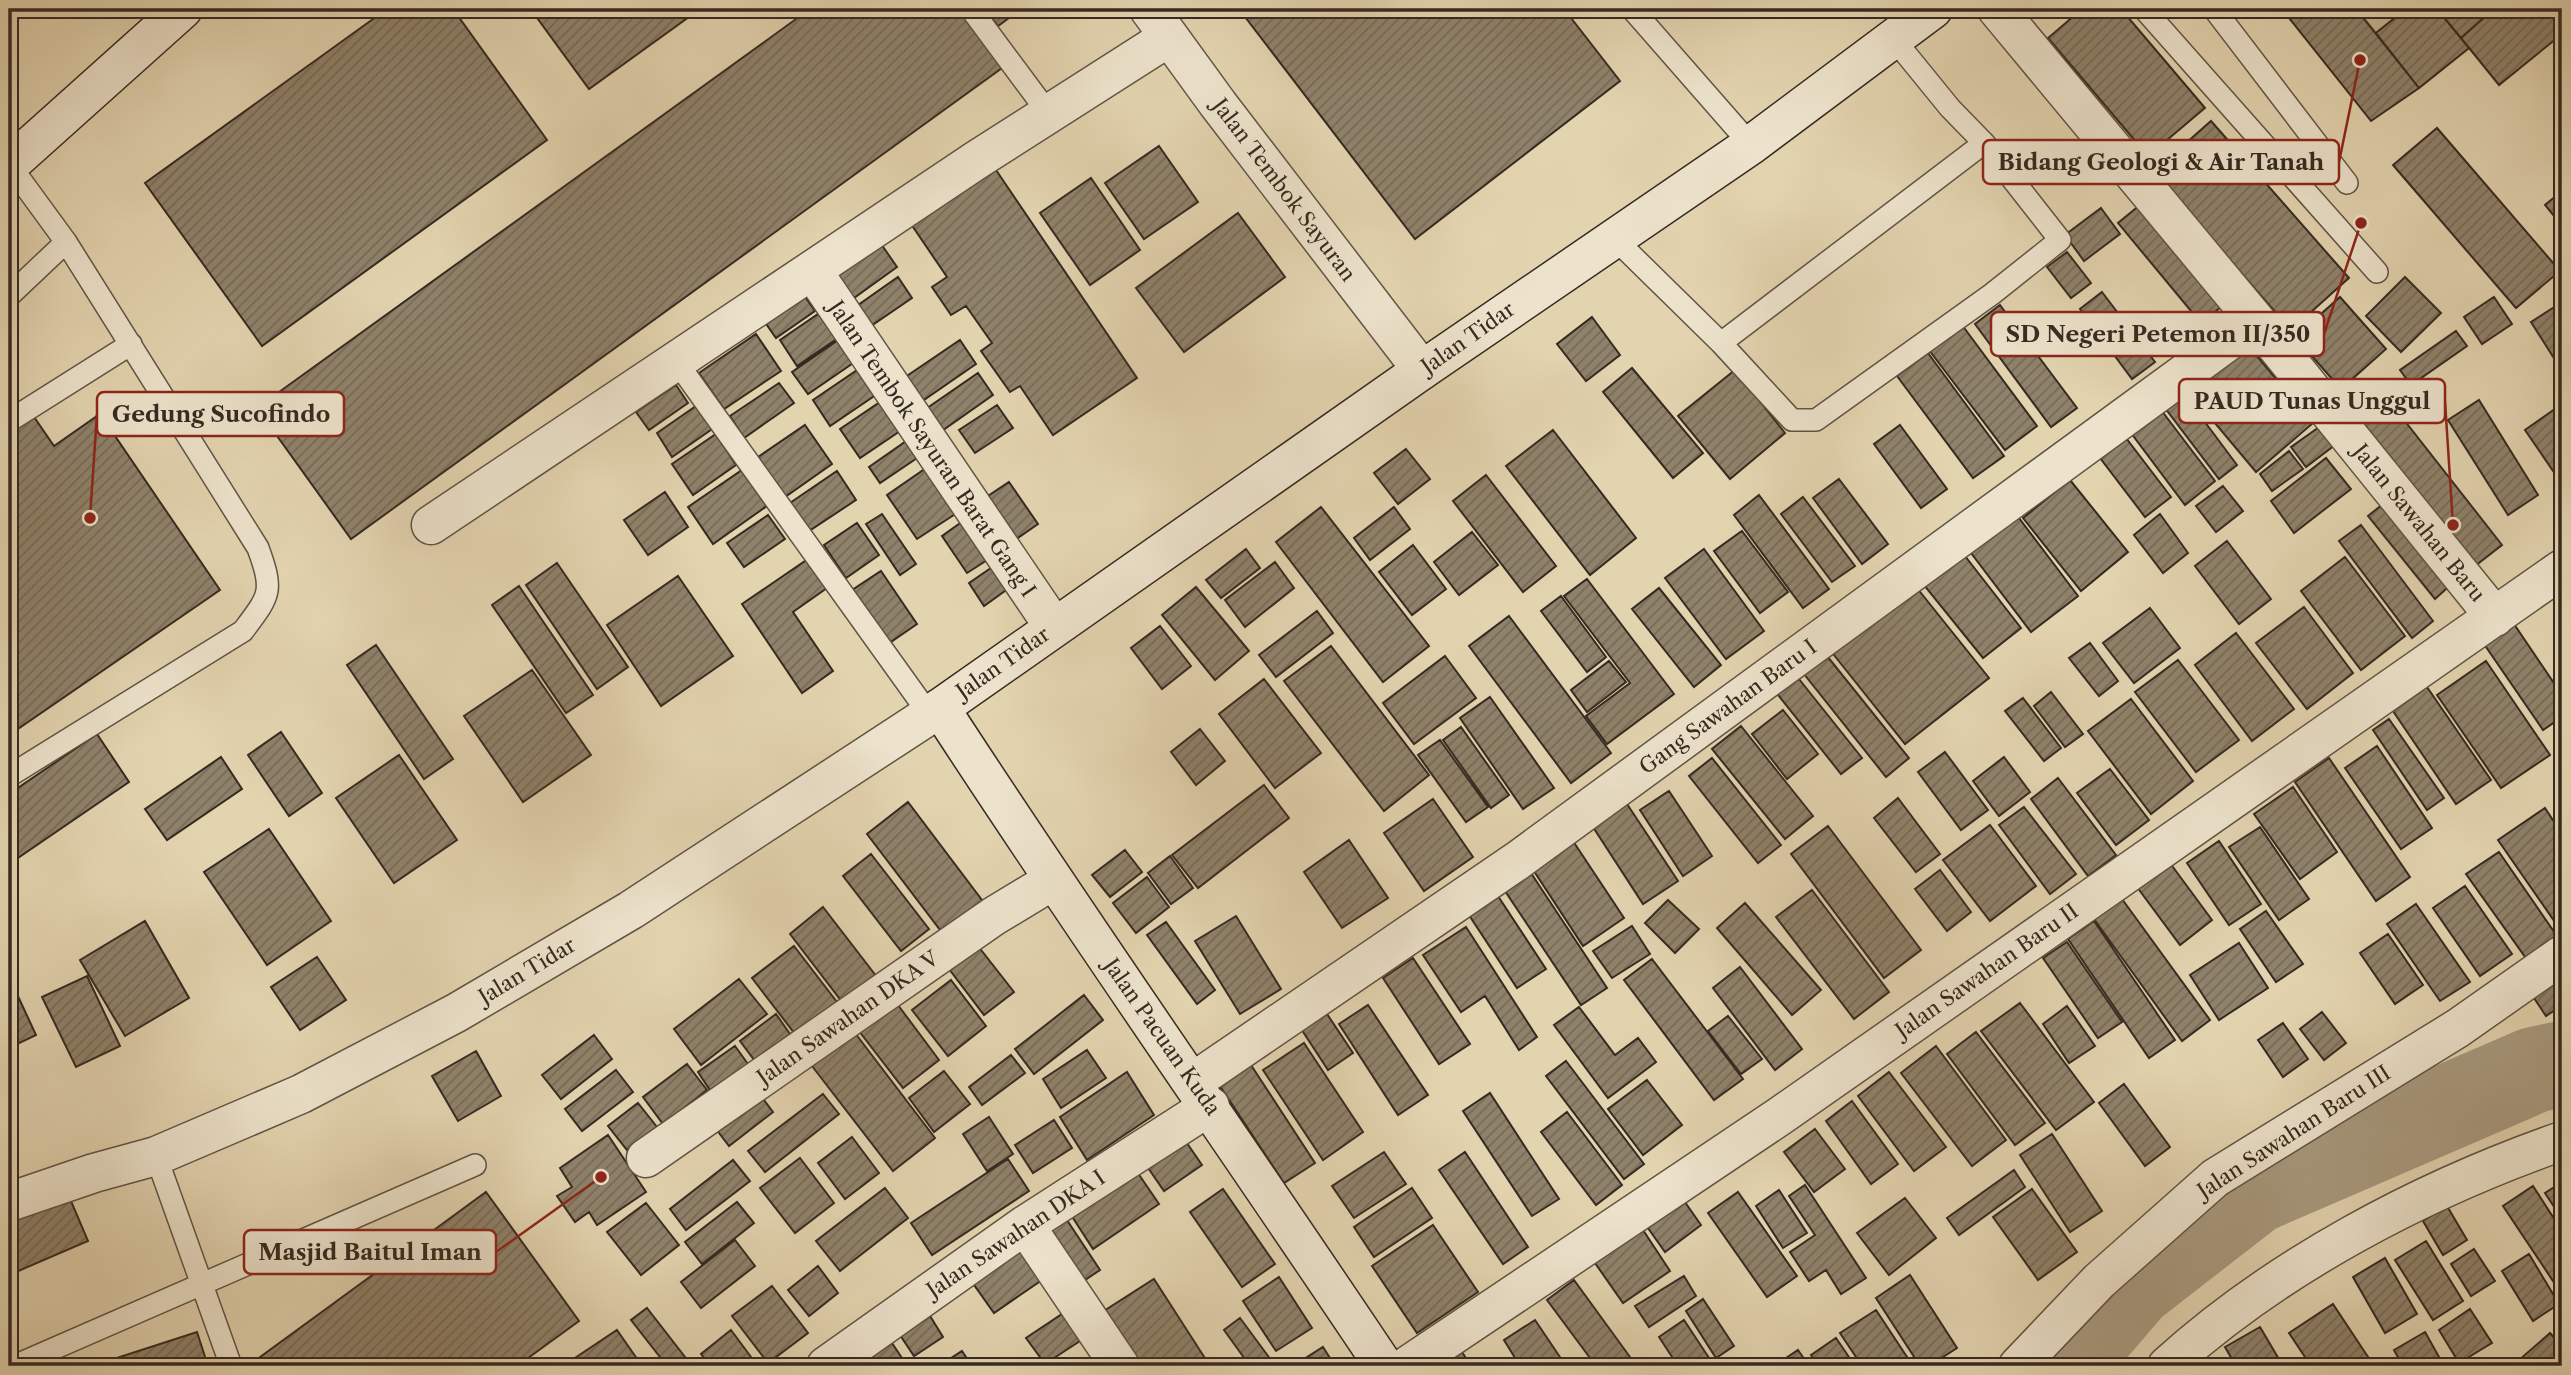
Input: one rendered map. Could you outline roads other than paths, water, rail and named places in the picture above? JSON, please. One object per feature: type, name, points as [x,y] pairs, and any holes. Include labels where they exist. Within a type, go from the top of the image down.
[{"type":"street","points":[[9,164],[183,9]]},
{"type":"street","name":"Jalan Tidar","points":[[9,1202],[94,1172],[156,1156],[301,1094],[456,1013],[631,910],[934,711],[1613,237],[1751,145],[1933,9]]},
{"type":"street","name":"Jalan Sawahan Baru","points":[[1997,9],[2256,321],[2495,617]]},
{"type":"street","points":[[431,525],[1049,114],[1159,23]]},
{"type":"street","name":"Jalan Tembok Sayuran","points":[[1159,23],[1422,370]]},
{"type":"street","name":"Jalan Tembok Sayuran Barat Gang I","points":[[812,270],[1054,627]]},
{"type":"street","name":"Gang Sawahan Baru I","points":[[1202,1094],[2256,321]]},
{"type":"street","name":"Jalan Sawahan Baru II","points":[[1407,1366],[1780,1116],[2562,569]]},
{"type":"street","name":"Jalan Pacuan Kuda","points":[[934,711],[1202,1094],[1384,1366]]},
{"type":"street","name":"Jalan Sawahan DKA V","points":[[646,1158],[994,916],[1052,881]]},
{"type":"street","name":"Jalan Sawahan Baru III","points":[[2018,1366],[2099,1281],[2215,1178],[2458,1028],[2562,955]]},
{"type":"street","name":"Jalan Sawahan DKA I","points":[[828,1366],[1202,1094]]},
{"type":"street","points":[[2167,1366],[2251,1297],[2365,1228],[2517,1157],[2562,1141]]},
{"type":"street","points":[[1025,1225],[1120,1366]]},
{"type":"lane","points":[[971,9],[1049,114]]},
{"type":"lane","points":[[1632,9],[1751,145]]},
{"type":"lane","points":[[2144,9],[2377,272]]},
{"type":"lane","points":[[2214,9],[2347,183]]},
{"type":"lane","points":[[1613,237],[1721,343],[1792,420],[1816,420],[2060,240],[1984,143],[1950,108],[1893,38]]},
{"type":"lane","points":[[1721,343],[1984,143]]},
{"type":"lane","points":[[9,164],[65,242],[258,548],[267,573],[268,598],[243,631],[9,776]]},
{"type":"lane","points":[[9,296],[65,242]]},
{"type":"lane","points":[[9,421],[131,344]]},
{"type":"lane","points":[[676,361],[934,711]]},
{"type":"lane","points":[[156,1156],[231,1366]]},
{"type":"lane","points":[[14,1366],[475,1165]]},
{"type":"waterway","points":[[2063,1366],[2133,1285],[2254,1191],[2534,1070],[2562,1064]]},
{"type":"place","name":"Bidang Geologi & Air Tanah","points":[[2360,60]]},
{"type":"place","name":"SD Negeri Petemon II/350","points":[[2361,223]]},
{"type":"place","name":"Gedung Sucofindo","points":[[90,518]]},
{"type":"place","name":"PAUD Tunas Unggul","points":[[2453,525]]},
{"type":"place","name":"Masjid Baitul Iman","points":[[601,1177]]}]
